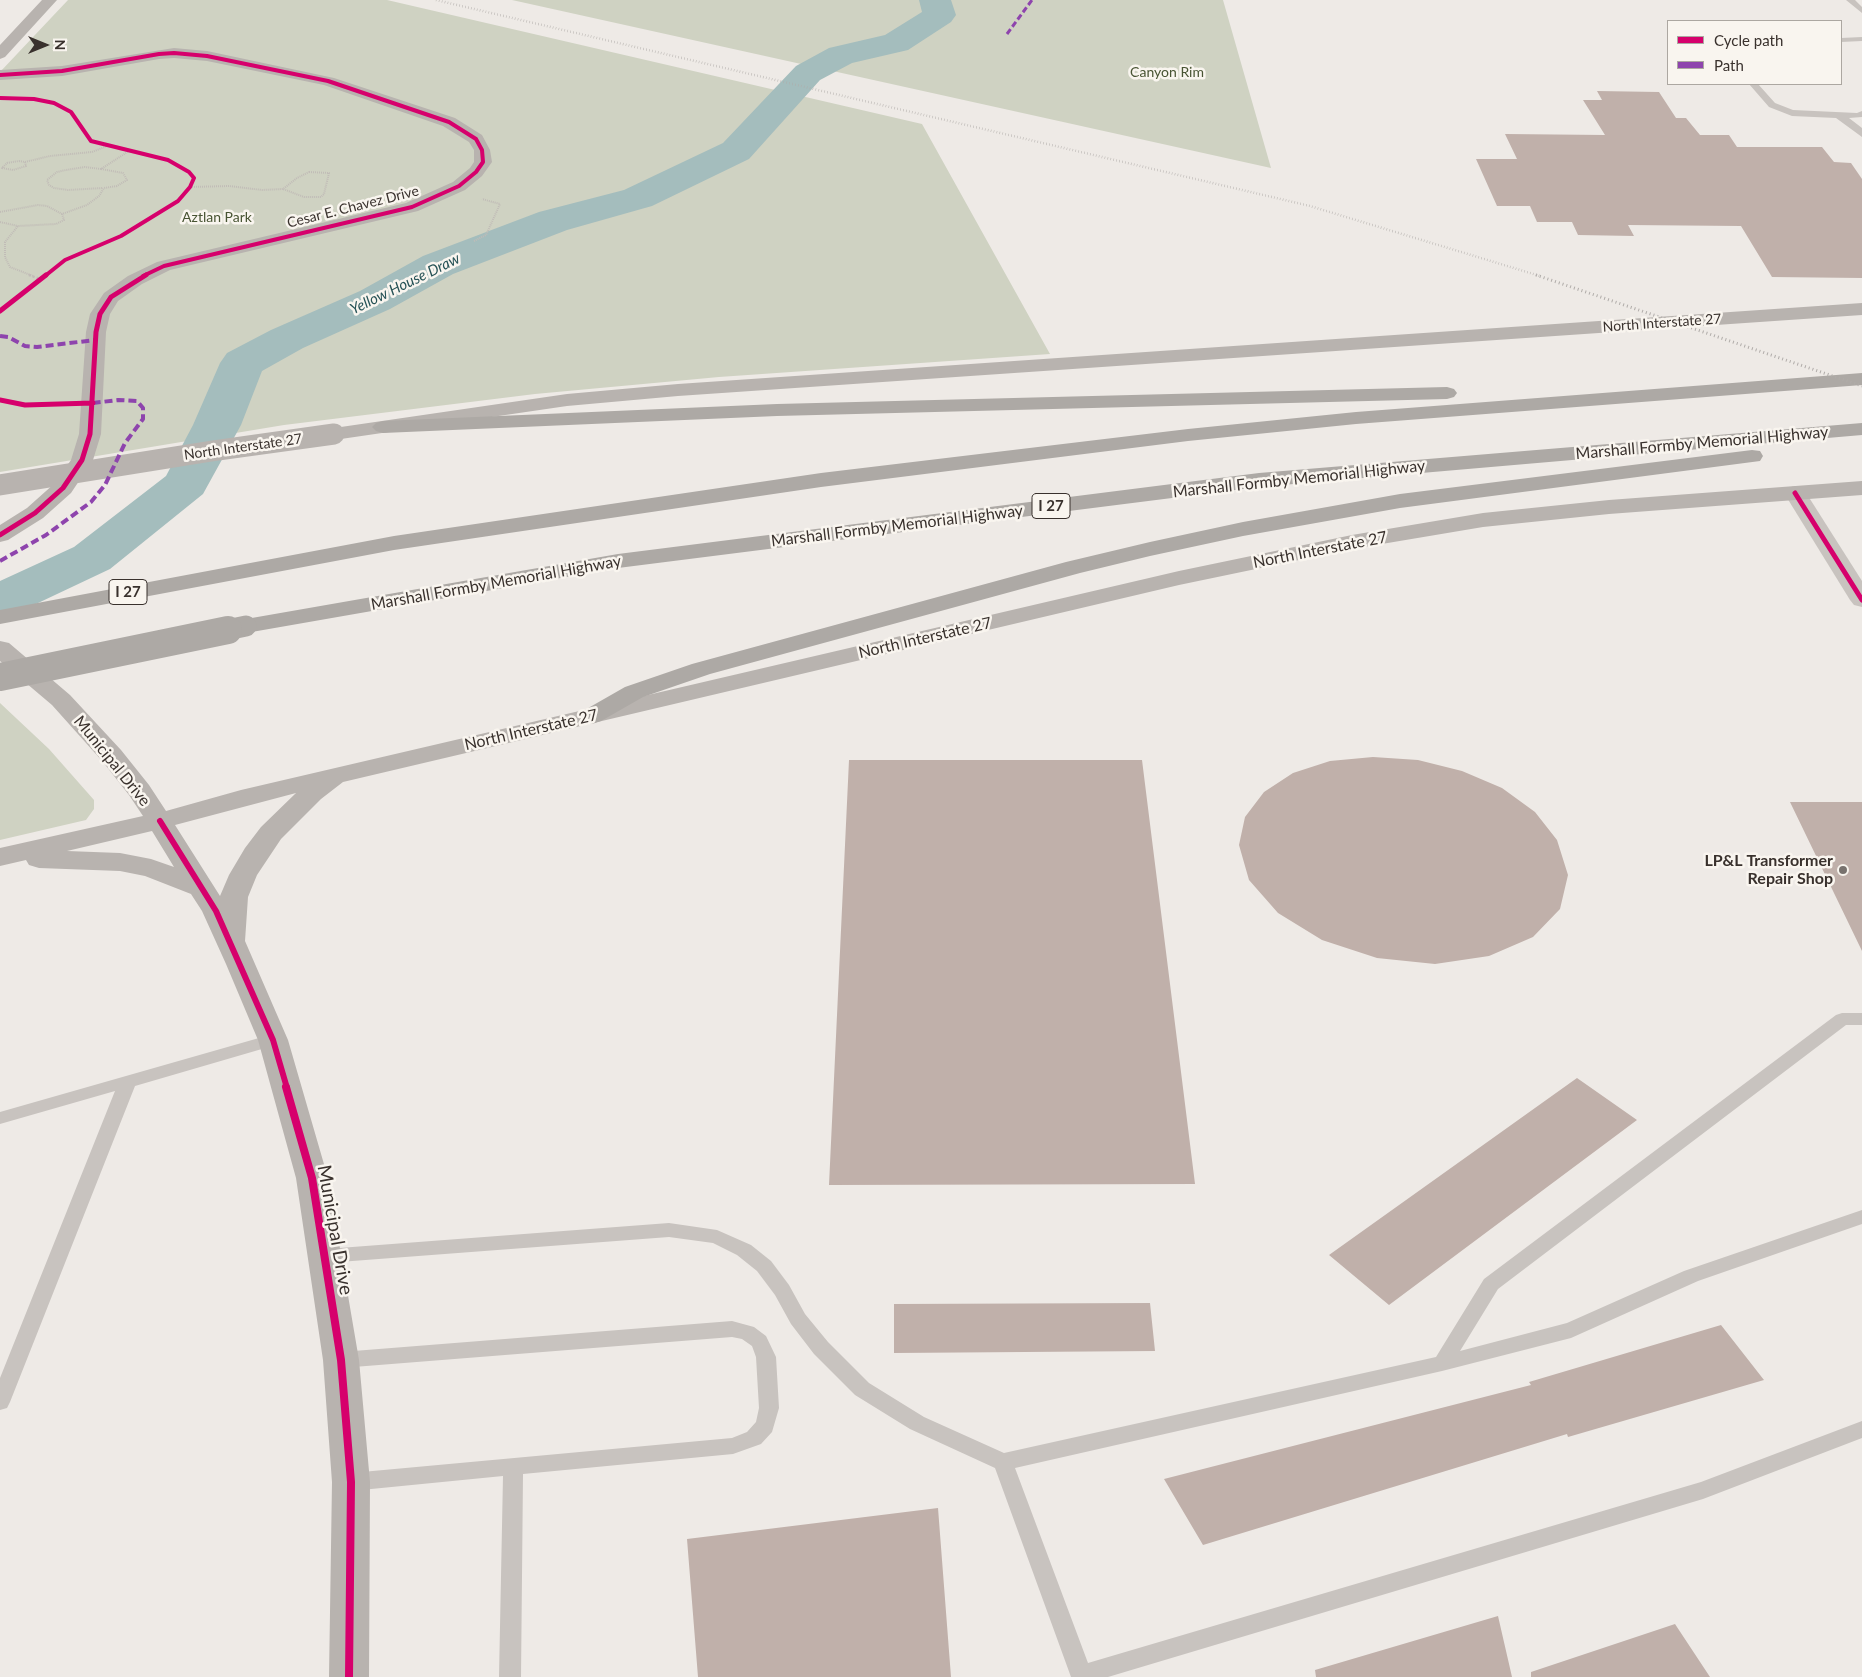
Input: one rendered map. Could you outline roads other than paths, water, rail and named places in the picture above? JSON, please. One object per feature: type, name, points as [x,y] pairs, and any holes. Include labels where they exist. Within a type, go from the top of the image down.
[{"type":"highway","name":"I 27","points":[[0,617],[394,543],[687,499],[1011,456],[1356,418],[1862,379]]},
{"type":"highway","points":[[383,427],[786,410],[1420,394],[1651,394]]},
{"type":"highway","name":"Marshall Formby Memorial Highway","points":[[0,677],[246,626],[618,561],[1249,481],[1862,429]]},
{"type":"highway","points":[[592,716],[634,692],[701,669],[1074,567],[1150,549],[1243,529],[1400,501],[1862,442]]},
{"type":"main road","points":[[0,54],[50,0]]},
{"type":"main road","name":"Cesar E. Chavez Drive","points":[[0,75],[62,71],[141,56],[174,53],[207,56],[328,82],[449,122],[476,139],[482,150],[483,162],[476,172],[459,186],[443,195],[412,207],[164,266],[135,280],[111,298],[100,314],[96,332],[90,434],[82,460],[63,488],[35,513],[0,535]]},
{"type":"main road","name":"North Interstate 27","points":[[0,486],[202,453],[567,400],[678,390],[1862,310]]},
{"type":"main road","name":"North Interstate 27","points":[[0,857],[160,821],[241,798],[338,775],[1179,578],[1352,542],[1483,520],[1609,507],[1862,488]]},
{"type":"main road","name":"Municipal Drive","points":[[0,648],[61,700],[112,756],[140,791],[216,911],[273,1040],[312,1178],[326,1256],[341,1360],[351,1482],[349,1677]]},
{"type":"main road","points":[[230,941],[234,897],[243,875],[255,854],[271,833],[312,793],[338,775]]},
{"type":"main road","points":[[0,861],[43,859],[120,862],[151,868],[200,886]]},
{"type":"street","points":[[1795,493],[1862,600]]},
{"type":"lane","points":[[1850,0],[1862,11]]},
{"type":"lane","points":[[1842,40],[1862,39]]},
{"type":"lane","points":[[1755,85],[1772,105],[1792,113],[1837,116],[1858,116],[1862,114]]},
{"type":"lane","points":[[1837,116],[1855,126],[1862,134]]},
{"type":"lane","points":[[1442,1362],[1491,1284],[1842,1019],[1862,1019]]},
{"type":"lane","points":[[0,1118],[273,1040]]},
{"type":"lane","points":[[0,1402],[128,1081]]},
{"type":"lane","points":[[326,1256],[669,1230],[691,1232],[717,1238],[744,1250],[764,1266],[782,1290],[798,1319],[821,1348],[862,1389],[917,1423],[1002,1462],[1442,1362],[1571,1330],[1691,1276],[1862,1217]]},
{"type":"lane","points":[[341,1360],[732,1329],[747,1332],[759,1341],[766,1357],[769,1408],[765,1426],[754,1438],[733,1446],[351,1482]]},
{"type":"lane","points":[[1002,1462],[1081,1675],[1703,1490],[1862,1430]]},
{"type":"lane","points":[[510,1677],[513,1466]]},
{"type":"waterway","name":"Yellow House Draw","points":[[0,601],[92,558],[186,484],[217,425],[243,363],[287,339],[375,300],[438,265],[553,221],[638,198],[736,151],[808,73],[841,55],[896,43],[939,15],[935,0]]},
{"type":"railway","points":[[436,0],[1310,206],[1540,276]]},
{"type":"railway","points":[[1536,275],[1862,386]]},
{"type":"place","name":"LP&L Transformer Repair Shop","points":[[1843,870]]},
{"type":"park label","name":"Canyon Rim","points":[[1167,72]]},
{"type":"park label","name":"Aztlan Park","points":[[217,217]]}]
